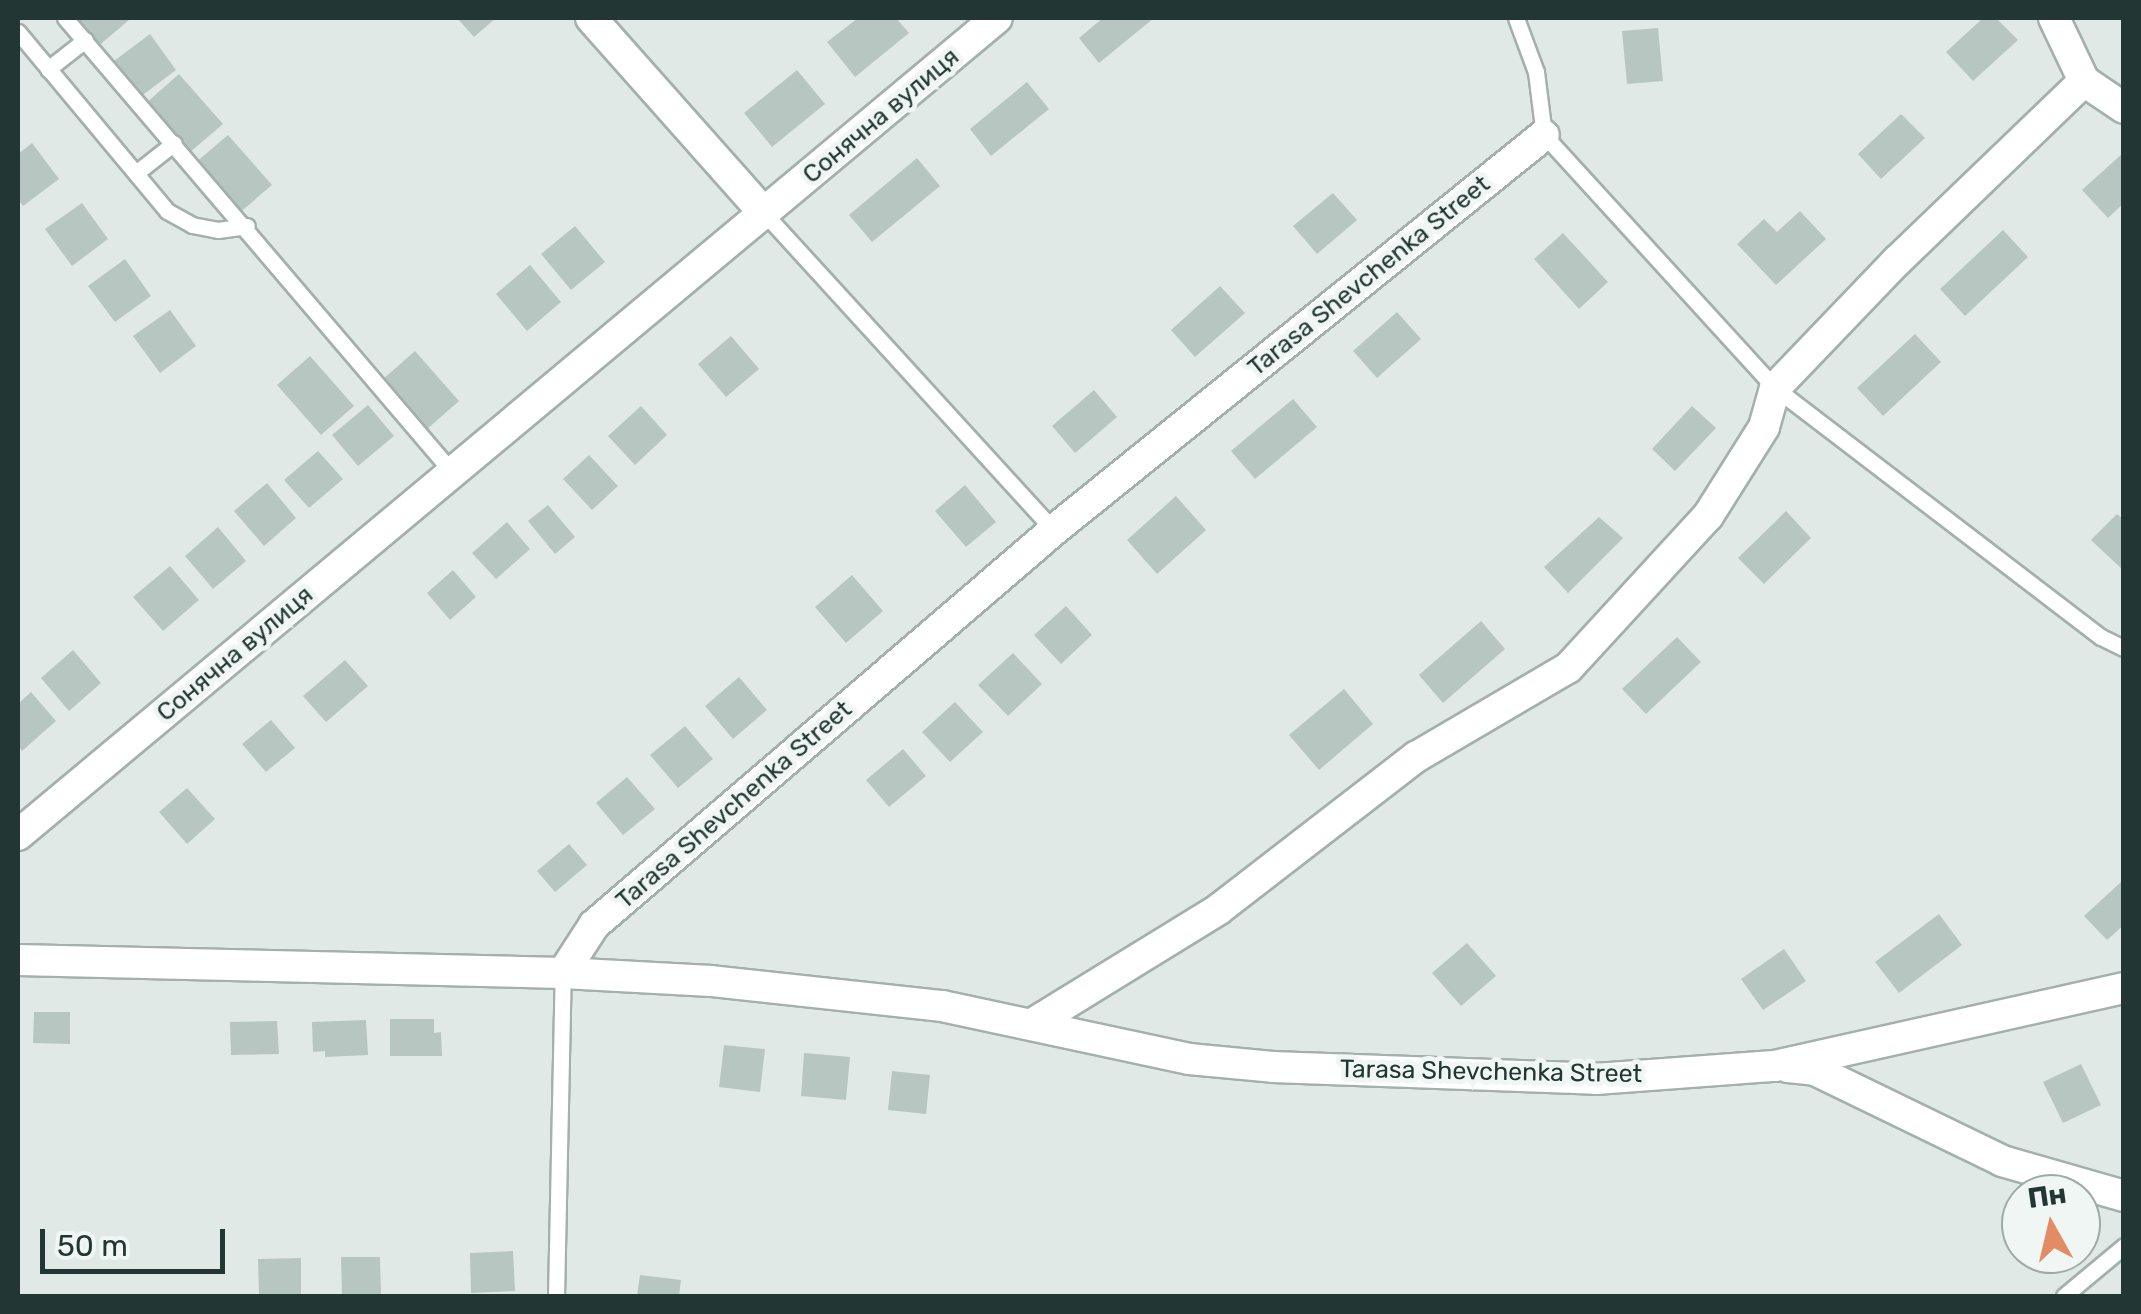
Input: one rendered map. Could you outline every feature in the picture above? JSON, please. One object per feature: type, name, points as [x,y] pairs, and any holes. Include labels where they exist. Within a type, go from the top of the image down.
[{"type":"street","points":[[591,18],[765,214]]},
{"type":"street","name":"Сонячна вулиця","points":[[18,835],[996,18]]},
{"type":"street","points":[[2054,18],[2084,81],[2124,108]]},
{"type":"street","points":[[1034,1023],[1219,909],[1416,757],[1568,668],[1708,516],[1764,427],[1775,388],[1897,261],[2084,81]]},
{"type":"street","name":"Tarasa Shevchenka Street","points":[[563,973],[594,926],[1054,530],[1544,135]]},
{"type":"street","name":"Tarasa Shevchenka Street","points":[[18,960],[563,973],[863,994],[1011,1023],[1034,1023],[1189,1059],[1273,1067],[1596,1079],[1775,1066],[2124,988]]},
{"type":"street","points":[[1775,1066],[1815,1070],[2002,1162],[2124,1196]]},
{"type":"lane","points":[[65,18],[247,226],[452,472]]},
{"type":"lane","points":[[1516,18],[1536,72],[1544,135],[1775,388],[2101,637],[2124,648]]},
{"type":"lane","points":[[18,32],[167,211],[192,225],[218,230],[247,226]]},
{"type":"lane","points":[[48,68],[84,40]]},
{"type":"lane","points":[[136,174],[174,143]]},
{"type":"lane","points":[[765,214],[1054,530]]},
{"type":"lane","points":[[556,1296],[563,973]]},
{"type":"lane","points":[[2064,1296],[2124,1246]]},
{"type":"building","points":[[67,18],[126,18],[129,20],[95,49]]},
{"type":"building","points":[[457,18],[496,18],[474,37]]},
{"type":"building","points":[[858,18],[896,18],[909,33],[855,77],[827,42]]},
{"type":"building","points":[[1103,18],[1154,18],[1099,63],[1079,38]]},
{"type":"building","points":[[1983,18],[1996,18],[2018,40],[1973,81],[1946,52]]},
{"type":"building","points":[[1658,28],[1663,81],[1627,84],[1622,31]]},
{"type":"building","points":[[150,34],[176,70],[140,97],[114,61]]},
{"type":"building","points":[[797,70],[825,104],[772,147],[744,113]]},
{"type":"building","points":[[179,74],[223,124],[189,153],[145,104]]},
{"type":"building","points":[[1027,82],[1049,109],[991,156],[970,129]]},
{"type":"building","points":[[1901,114],[1925,138],[1881,179],[1858,154]]},
{"type":"building","points":[[228,135],[272,185],[238,214],[194,164]]},
{"type":"building","points":[[32,143],[59,179],[23,206],[18,199],[18,154]]},
{"type":"building","points":[[2124,152],[2124,203],[2108,218],[2082,190]]},
{"type":"building","points":[[917,158],[940,186],[872,242],[849,215]]},
{"type":"building","points":[[1333,193],[1357,220],[1317,254],[1293,226]]},
{"type":"building","points":[[82,203],[108,239],[72,266],[45,229]]},
{"type":"building","points":[[1800,211],[1826,239],[1776,285],[1737,244],[1764,219],[1777,232]]},
{"type":"building","points":[[575,226],[605,262],[571,290],[541,254]]},
{"type":"building","points":[[2003,230],[2028,257],[1965,316],[1940,289]]},
{"type":"building","points":[[1563,233],[1608,282],[1579,309],[1534,259]]},
{"type":"building","points":[[125,259],[151,296],[115,322],[88,286]]},
{"type":"building","points":[[530,265],[561,302],[527,331],[496,294]]},
{"type":"building","points":[[1220,286],[1245,313],[1195,357],[1171,330]]},
{"type":"building","points":[[170,310],[196,346],[160,373],[133,336]]},
{"type":"building","points":[[1397,312],[1421,339],[1377,378],[1353,351]]},
{"type":"building","points":[[1915,334],[1941,362],[1883,416],[1857,388]]},
{"type":"building","points":[[731,336],[759,369],[726,397],[698,364]]},
{"type":"building","points":[[415,351],[459,401],[426,430],[382,380]]},
{"type":"building","points":[[310,356],[354,406],[321,435],[277,385]]},
{"type":"building","points":[[1094,390],[1117,417],[1075,453],[1052,426]]},
{"type":"building","points":[[1293,399],[1317,427],[1255,479],[1231,451]]},
{"type":"building","points":[[368,405],[394,436],[358,466],[332,435]]},
{"type":"building","points":[[641,406],[667,435],[635,465],[608,436]]},
{"type":"building","points":[[1692,406],[1716,428],[1675,471],[1652,449]]},
{"type":"building","points":[[318,451],[343,479],[309,508],[284,480]]},
{"type":"building","points":[[589,455],[618,486],[592,510],[563,479]]},
{"type":"building","points":[[267,483],[296,518],[264,546],[234,511]]},
{"type":"building","points":[[965,485],[996,522],[966,547],[935,511]]},
{"type":"building","points":[[1176,496],[1206,530],[1157,574],[1127,540]]},
{"type":"building","points":[[548,505],[575,537],[555,554],[528,521]]},
{"type":"building","points":[[1786,511],[1811,538],[1764,584],[1738,558]]},
{"type":"building","points":[[2117,514],[2124,520],[2124,571],[2091,540]]},
{"type":"building","points":[[1599,517],[1623,538],[1568,593],[1544,567]]},
{"type":"building","points":[[507,522],[530,549],[496,579],[472,553]]},
{"type":"building","points":[[218,527],[246,561],[213,589],[185,556]]},
{"type":"building","points":[[170,566],[199,600],[163,631],[133,597]]},
{"type":"building","points":[[453,570],[476,597],[450,620],[427,593]]},
{"type":"building","points":[[852,575],[883,611],[846,643],[815,607]]},
{"type":"building","points":[[1066,606],[1092,635],[1061,664],[1034,635]]},
{"type":"building","points":[[1481,621],[1505,649],[1443,703],[1419,675]]},
{"type":"building","points":[[1677,637],[1701,662],[1646,714],[1622,689]]},
{"type":"building","points":[[73,650],[101,683],[69,711],[41,678]]},
{"type":"building","points":[[1013,653],[1042,684],[1008,716],[978,685]]},
{"type":"building","points":[[345,660],[368,686],[326,722],[303,696]]},
{"type":"building","points":[[739,677],[767,710],[733,739],[705,706]]},
{"type":"building","points":[[1344,689],[1373,724],[1319,770],[1289,735]]},
{"type":"building","points":[[31,692],[56,721],[22,751],[18,745],[18,704]]},
{"type":"building","points":[[955,702],[983,732],[950,762],[922,732]]},
{"type":"building","points":[[271,720],[295,748],[266,772],[242,744]]},
{"type":"building","points":[[685,726],[713,759],[678,788],[650,755]]},
{"type":"building","points":[[903,749],[926,776],[889,807],[866,780]]},
{"type":"building","points":[[627,777],[655,809],[623,835],[596,803]]},
{"type":"building","points":[[187,788],[215,819],[187,844],[159,812]]},
{"type":"building","points":[[569,844],[587,865],[555,892],[537,871]]},
{"type":"building","points":[[2121,882],[2124,925],[2107,940],[2084,916]]},
{"type":"building","points":[[1939,914],[1962,945],[1899,993],[1875,962]]},
{"type":"building","points":[[1467,943],[1496,976],[1461,1006],[1432,973]]},
{"type":"building","points":[[1784,949],[1806,981],[1763,1010],[1741,979]]},
{"type":"building","points":[[34,1012],[70,1012],[70,1044],[33,1043]]},
{"type":"building","points":[[390,1019],[434,1019],[434,1033],[441,1032],[442,1056],[390,1056]]},
{"type":"building","points":[[366,1020],[368,1055],[325,1057],[325,1051],[313,1052],[312,1022]]},
{"type":"building","points":[[277,1021],[279,1054],[231,1055],[230,1022]]},
{"type":"building","points":[[724,1045],[765,1049],[760,1092],[719,1087]]},
{"type":"building","points":[[804,1053],[850,1057],[846,1100],[801,1096]]},
{"type":"building","points":[[2081,1064],[2101,1105],[2063,1123],[2043,1082]]},
{"type":"building","points":[[892,1071],[930,1075],[926,1114],[888,1110]]},
{"type":"building","points":[[513,1251],[515,1291],[471,1293],[470,1253]]},
{"type":"building","points":[[341,1257],[380,1257],[381,1295],[342,1296]]},
{"type":"building","points":[[301,1258],[301,1296],[259,1296],[258,1259]]},
{"type":"building","points":[[640,1275],[681,1280],[679,1296],[637,1296]]}]
